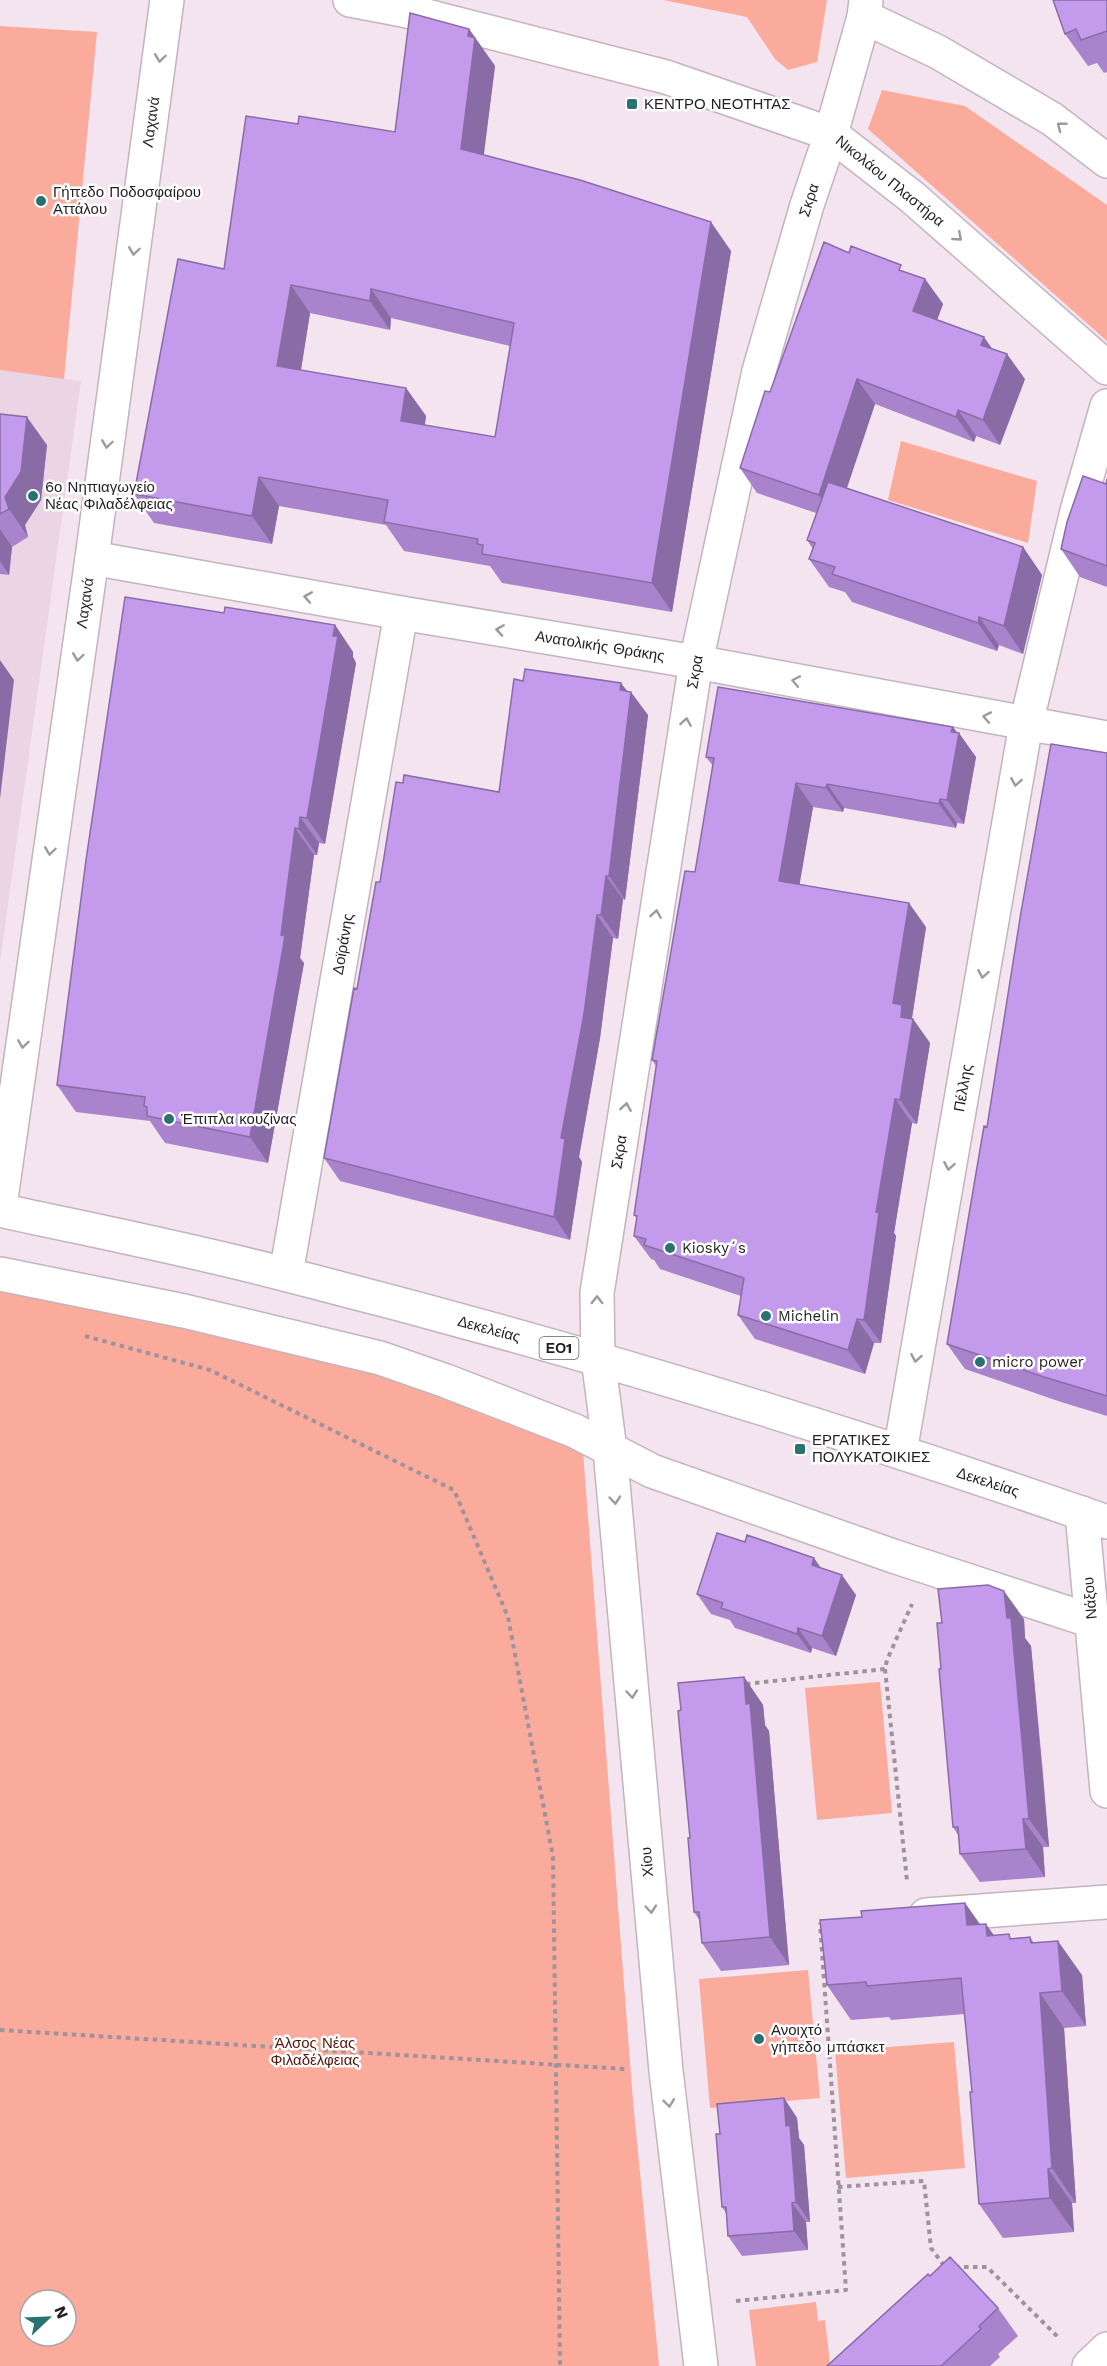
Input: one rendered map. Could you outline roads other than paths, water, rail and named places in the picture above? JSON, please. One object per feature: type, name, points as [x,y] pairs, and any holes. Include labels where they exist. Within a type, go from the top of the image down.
[{"type":"street","name":"Λαχανά","points":[[0,1208],[92,558],[167,0]]},
{"type":"street","name":"Νικολάου Πλαστήρα","points":[[350,0],[403,10],[666,77],[831,134],[912,197],[1107,368]]},
{"type":"street","name":"Σκρα","points":[[598,1358],[597,1293],[696,662],[759,371],[807,206],[831,134],[865,9]]},
{"type":"street","points":[[865,9],[1052,119],[1107,161]]},
{"type":"street","name":"Πέλλης","points":[[900,1452],[1026,724],[1077,510],[1107,406]]},
{"type":"street","name":"Ανατολικής Θράκης","points":[[92,558],[400,613],[696,662],[1107,738]]},
{"type":"street","name":"Δοϊράνης","points":[[286,1274],[400,613]]},
{"type":"street","name":"Δεκελείας","points":[[0,1208],[286,1274],[598,1358],[900,1452],[1095,1517]]},
{"type":"street","points":[[0,1274],[184,1311],[380,1358],[575,1431],[651,1472],[928,1568],[1099,1624]]},
{"type":"street","name":"Χίου","points":[[598,1358],[610,1450],[666,2071],[700,2366]]},
{"type":"street","name":"Νάξου","points":[[1095,1517],[1107,1791]]},
{"type":"street","points":[[905,1917],[1107,1902]]},
{"type":"street","points":[[1089,2366],[1107,2349]]},
{"type":"place","name":"ΚΕΝΤΡΟ ΝΕΟΤΗΤΑΣ","points":[[632,104]]},
{"type":"place","name":"Γήπεδο Ποδοσφαίρου Αττάλου","points":[[41,201]]},
{"type":"place","name":"6ο Νηπιαγωγείο Νέας Φιλαδέλφειας","points":[[33,496]]},
{"type":"place","name":"Έπιπλα κουζίνας","points":[[169,1119]]},
{"type":"place","name":"Kiosky´s","points":[[670,1248]]},
{"type":"place","name":"Michelin","points":[[766,1316]]},
{"type":"place","name":"micro power","points":[[980,1362]]},
{"type":"place","name":"ΕΡΓΑΤΙΚΕΣ ΠΟΛΥΚΑΤΟΙΚΙΕΣ","points":[[800,1449]]},
{"type":"place","name":"Ανοιχτό γήπεδο μπάσκετ","points":[[759,2039]]},
{"type":"park label","name":"Άλσος Νέας Φιλαδέλφειας","points":[[315,2052]]}]
